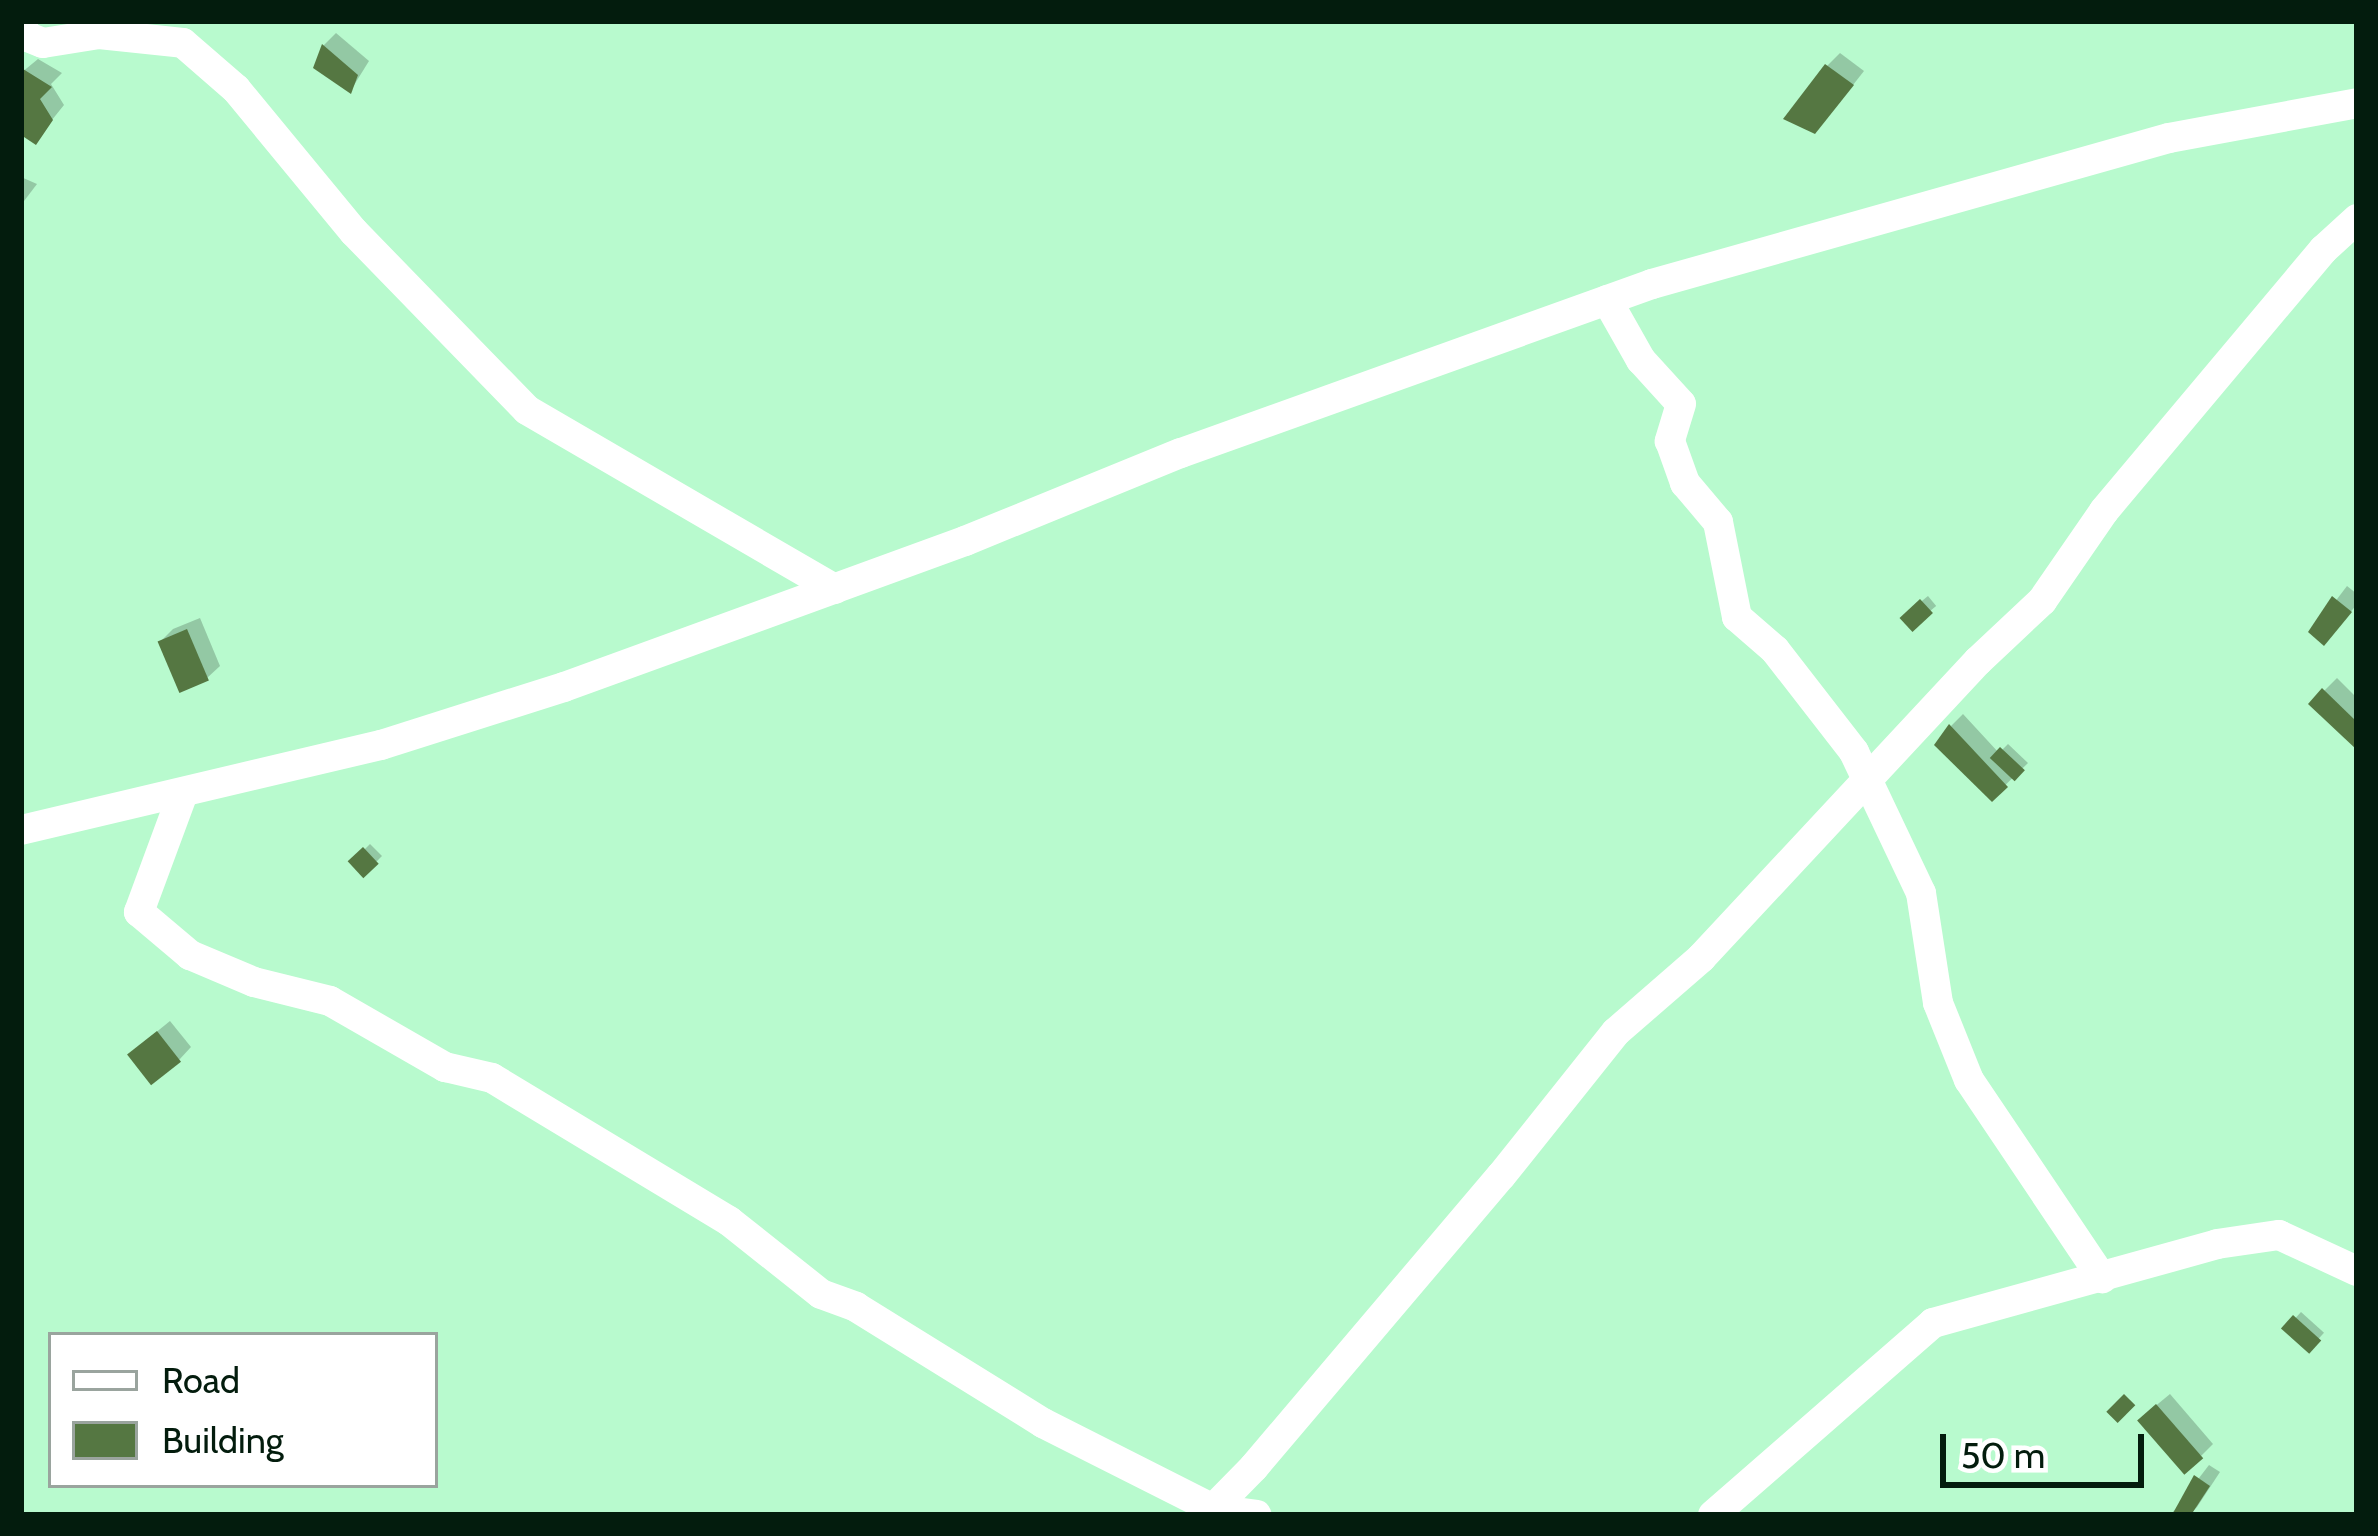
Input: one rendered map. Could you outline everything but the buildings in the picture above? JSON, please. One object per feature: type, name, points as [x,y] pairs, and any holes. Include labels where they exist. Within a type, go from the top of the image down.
[{"type":"street","points":[[21,25],[28,37],[43,43],[99,34],[183,43],[236,89],[354,232],[527,410],[835,590]]},
{"type":"street","points":[[26,824],[183,793],[382,745],[564,687],[835,590],[1181,453],[1606,300],[2169,138],[2357,103]]},
{"type":"street","points":[[1210,1512],[1502,1176],[1616,1031],[1701,958],[1865,778],[2042,602],[2104,511],[2323,250],[2357,219]]},
{"type":"street","points":[[1606,300],[1641,360],[1681,404],[1670,441],[1684,483],[1718,522],[1737,617],[1775,650],[1854,752],[1921,892],[1938,1003],[1969,1081],[2102,1278]]},
{"type":"street","points":[[183,793],[139,912],[190,955],[254,982],[330,1001],[445,1067],[492,1078],[729,1221],[821,1294],[856,1307],[1043,1423],[1210,1512],[1257,1515]]},
{"type":"street","points":[[1713,1515],[1933,1323],[2217,1244],[2279,1235],[2357,1271]]}]
